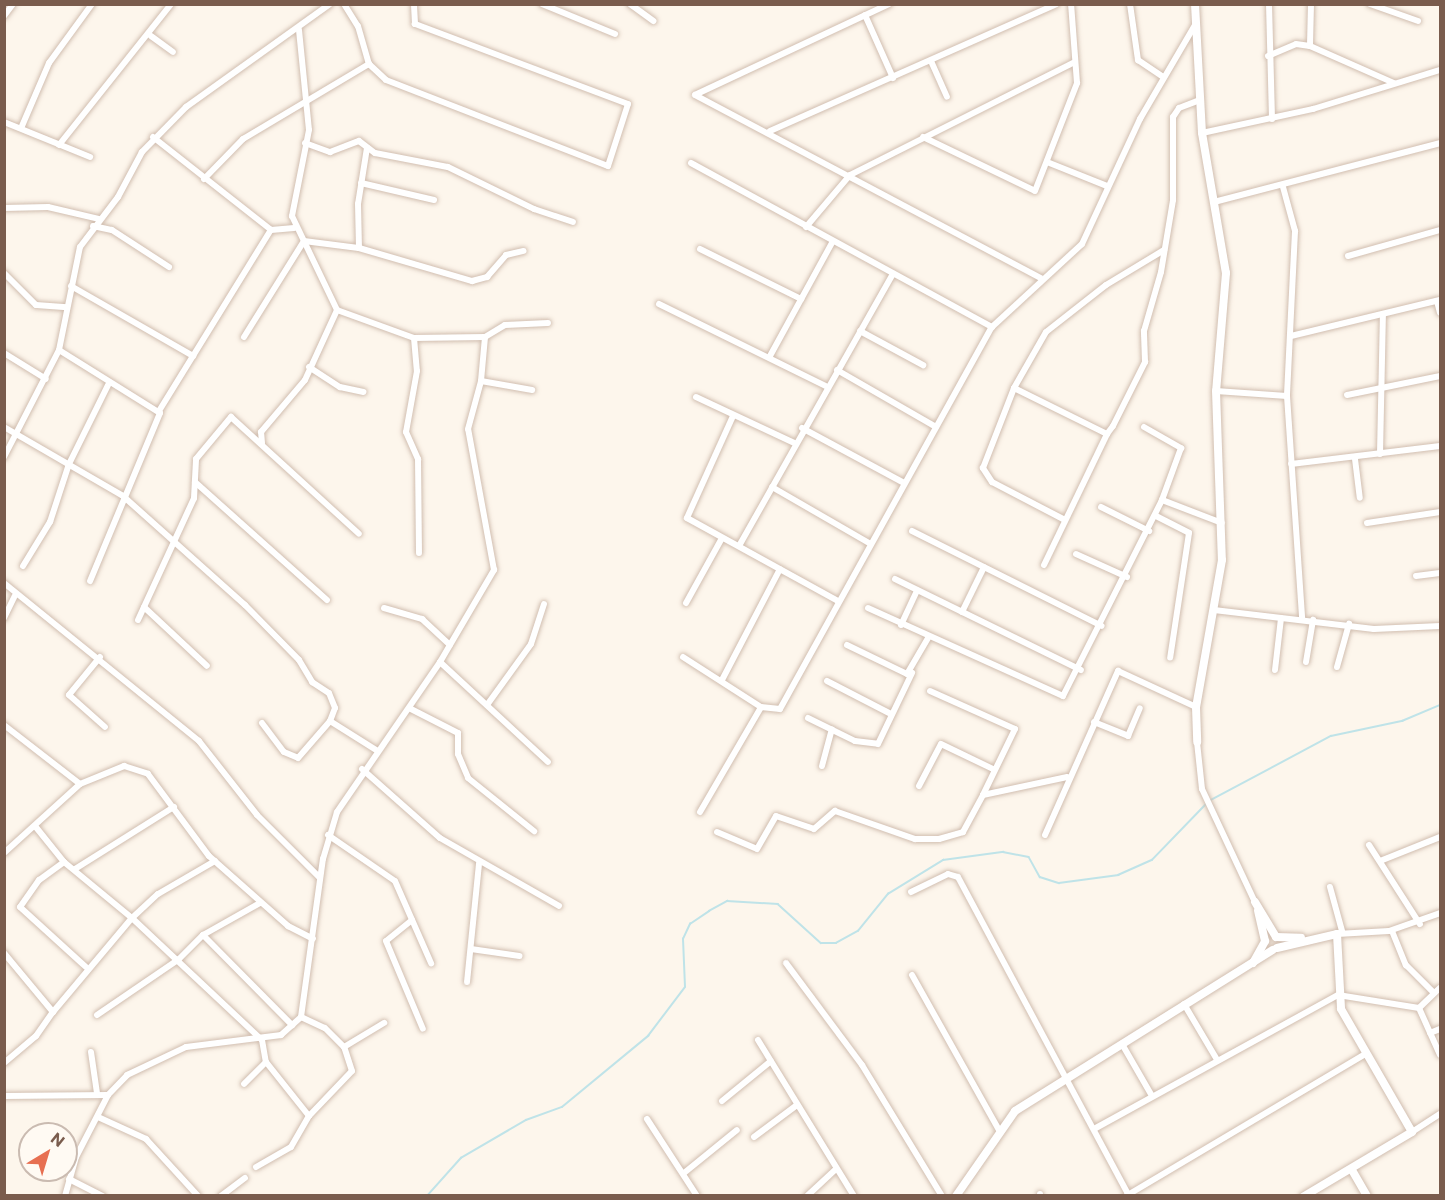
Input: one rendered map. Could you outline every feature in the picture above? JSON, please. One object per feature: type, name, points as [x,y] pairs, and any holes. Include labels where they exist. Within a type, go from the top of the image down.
[{"type":"street","points":[[4,16],[12,4]]},
{"type":"street","points":[[22,126],[49,63],[92,4]]},
{"type":"street","points":[[59,145],[151,36],[171,4]]},
{"type":"street","points":[[4,457],[59,350],[70,286],[80,247],[153,137],[186,107],[299,30],[330,4]]},
{"type":"street","points":[[344,4],[358,26],[369,64],[394,84],[608,166],[628,104],[415,24],[414,4]]},
{"type":"street","points":[[542,4],[615,34]]},
{"type":"street","points":[[630,4],[653,21]]},
{"type":"street","points":[[889,4],[695,95],[770,131],[1041,278]]},
{"type":"street","points":[[770,131],[1056,4]]},
{"type":"street","points":[[923,137],[1029,192],[1035,191],[1077,83],[1073,63],[1071,4]]},
{"type":"street","points":[[1130,4],[1138,60],[1163,77]]},
{"type":"street","points":[[1195,4],[1202,133],[1226,273],[1216,391],[1222,523],[1214,610],[1196,707],[1197,742],[1202,789],[1255,902],[1276,937],[1275,949]]},
{"type":"street","points":[[1269,4],[1268,56],[1272,119]]},
{"type":"street","points":[[1310,46],[1307,37],[1311,4]]},
{"type":"street","points":[[1370,4],[1418,21]]},
{"type":"street","points":[[866,15],[893,78]]},
{"type":"street","points":[[682,657],[722,680],[761,707],[780,709],[869,543],[992,327],[1041,278],[1082,244],[1107,186],[1163,77],[1197,22]]},
{"type":"street","points":[[299,30],[305,144],[294,228],[304,241],[336,310],[414,338],[485,337],[505,325],[548,323]]},
{"type":"street","points":[[151,36],[173,52]]},
{"type":"street","points":[[1268,56],[1307,37]]},
{"type":"street","points":[[1296,44],[1310,46],[1394,83]]},
{"type":"street","points":[[931,61],[947,97]]},
{"type":"street","points":[[806,227],[850,175],[1073,63]]},
{"type":"street","points":[[204,179],[243,140],[369,64]]},
{"type":"street","points":[[1202,133],[1272,119],[1440,70]]},
{"type":"street","points":[[1044,565],[1107,434],[1143,374],[1144,331],[1164,250],[1173,200],[1173,117],[1179,108],[1200,100]]},
{"type":"street","points":[[4,122],[22,126],[59,145],[90,157]]},
{"type":"street","points":[[153,137],[271,230],[294,228]]},
{"type":"street","points":[[305,144],[330,152],[355,141],[367,148],[453,169],[534,209],[573,222]]},
{"type":"street","points":[[1214,202],[1283,187],[1440,143]]},
{"type":"street","points":[[358,248],[361,183],[367,148]]},
{"type":"street","points":[[1047,162],[1107,186]]},
{"type":"street","points":[[691,164],[992,327]]},
{"type":"street","points":[[361,183],[434,200]]},
{"type":"street","points":[[1283,187],[1295,231],[1287,396],[1302,618]]},
{"type":"street","points":[[4,208],[48,207],[99,219]]},
{"type":"street","points":[[93,226],[112,230],[169,267]]},
{"type":"street","points":[[90,581],[159,411],[271,230]]},
{"type":"street","points":[[1348,256],[1440,230]]},
{"type":"street","points":[[304,241],[358,248],[472,281],[487,277],[506,255],[524,251]]},
{"type":"street","points":[[244,337],[304,241]]},
{"type":"street","points":[[770,356],[833,242]]},
{"type":"street","points":[[700,249],[801,299]]},
{"type":"street","points":[[1065,520],[985,476],[1014,388],[1046,332],[1106,285],[1164,250]]},
{"type":"street","points":[[4,273],[36,304],[67,307]]},
{"type":"street","points":[[739,546],[802,428],[893,274]]},
{"type":"street","points":[[70,286],[193,356]]},
{"type":"street","points":[[1291,336],[1439,301],[1440,313]]},
{"type":"street","points":[[659,304],[770,356],[826,386]]},
{"type":"street","points":[[262,443],[261,432],[305,380],[336,310]]},
{"type":"street","points":[[1380,454],[1383,315]]},
{"type":"street","points":[[860,331],[923,365]]},
{"type":"street","points":[[78,1160],[108,1095],[149,1060],[186,1047],[262,1040],[281,1035],[301,1017],[328,835],[362,769],[409,708],[440,662],[494,570],[468,429],[481,381],[485,337]]},
{"type":"street","points":[[414,338],[417,371],[406,432],[418,459],[419,553]]},
{"type":"street","points":[[59,350],[108,385],[159,411]]},
{"type":"street","points":[[4,353],[46,379]]},
{"type":"street","points":[[309,367],[340,387],[363,392]]},
{"type":"street","points":[[837,370],[936,427]]},
{"type":"street","points":[[1347,395],[1440,376]]},
{"type":"street","points":[[481,381],[532,390]]},
{"type":"street","points":[[23,566],[50,522],[69,464],[108,385]]},
{"type":"street","points":[[1014,388],[1107,434]]},
{"type":"street","points":[[1216,391],[1287,396]]},
{"type":"street","points":[[696,397],[794,444]]},
{"type":"street","points":[[733,416],[687,513],[691,521],[838,601]]},
{"type":"street","points":[[138,620],[175,542],[195,482],[200,452],[227,419],[234,418],[359,534]]},
{"type":"street","points":[[4,427],[123,496],[175,542],[329,693],[335,708],[330,721],[298,758],[285,752],[262,723]]},
{"type":"street","points":[[868,608],[927,638],[1056,697],[1069,692],[1149,531],[1181,448],[1144,427]]},
{"type":"street","points":[[802,428],[904,483]]},
{"type":"street","points":[[1291,464],[1355,459],[1440,446]]},
{"type":"street","points":[[1355,459],[1360,498]]},
{"type":"street","points":[[195,482],[327,600]]},
{"type":"street","points":[[772,487],[869,543]]},
{"type":"street","points":[[1162,500],[1222,523]]},
{"type":"street","points":[[1101,507],[1149,531]]},
{"type":"street","points":[[1367,523],[1440,512]]},
{"type":"street","points":[[1155,516],[1189,533],[1170,658]]},
{"type":"street","points":[[912,531],[1102,626]]},
{"type":"street","points":[[686,603],[722,538]]},
{"type":"street","points":[[1076,554],[1127,577]]},
{"type":"street","points":[[962,612],[984,567]]},
{"type":"street","points":[[722,680],[780,569]]},
{"type":"street","points":[[1416,576],[1440,573]]},
{"type":"street","points":[[895,579],[1081,670]]},
{"type":"street","points":[[4,583],[15,595],[100,657],[199,741],[257,815],[320,878]]},
{"type":"street","points":[[901,625],[917,590]]},
{"type":"street","points":[[4,618],[15,595]]},
{"type":"street","points":[[487,705],[531,644],[544,604]]},
{"type":"street","points":[[144,607],[207,666]]},
{"type":"street","points":[[384,608],[422,619],[450,645]]},
{"type":"street","points":[[1214,610],[1412,630],[1440,626]]},
{"type":"street","points":[[1275,670],[1281,618]]},
{"type":"street","points":[[1306,662],[1313,620]]},
{"type":"street","points":[[1337,667],[1349,624]]},
{"type":"street","points":[[808,718],[832,729],[878,744],[927,638]]},
{"type":"street","points":[[847,645],[899,673],[912,672]]},
{"type":"street","points":[[100,657],[69,696],[105,727]]},
{"type":"street","points":[[440,662],[548,762]]},
{"type":"street","points":[[1045,835],[1067,777],[1123,669],[1196,707]]},
{"type":"street","points":[[827,681],[891,714]]},
{"type":"street","points":[[717,832],[757,849],[776,816],[814,829],[835,811],[915,839],[939,840],[963,831],[1015,729],[930,691]]},
{"type":"street","points":[[700,813],[761,707]]},
{"type":"street","points":[[409,708],[459,733],[458,754],[468,778],[534,831]]},
{"type":"street","points":[[1094,722],[1128,736],[1140,708]]},
{"type":"street","points":[[330,721],[376,750]]},
{"type":"street","points":[[4,725],[80,784]]},
{"type":"street","points":[[822,766],[832,729]]},
{"type":"street","points":[[919,786],[941,744],[993,769]]},
{"type":"street","points":[[4,853],[80,784],[104,771],[137,768],[156,782],[215,861],[260,903],[313,939]]},
{"type":"street","points":[[362,769],[393,801],[479,863],[559,906]]},
{"type":"street","points":[[983,795],[1067,777]]},
{"type":"street","points":[[75,869],[174,807]]},
{"type":"street","points":[[35,826],[64,862],[179,959],[262,1040],[266,1062],[309,1116]]},
{"type":"street","points":[[328,835],[395,881],[430,963]]},
{"type":"street","points":[[1380,861],[1440,837]]},
{"type":"street","points":[[1369,845],[1420,924]]},
{"type":"street","points":[[4,1063],[36,1036],[86,967],[132,918],[159,894],[215,861]]},
{"type":"street","points":[[64,862],[39,880],[20,907],[86,967]]},
{"type":"street","points":[[467,982],[479,863]]},
{"type":"street","points":[[911,892],[948,874],[958,877],[1062,1078],[1094,1129],[1127,1195],[1367,1053]]},
{"type":"street","points":[[1330,887],[1339,932],[1338,995],[1367,1053],[1412,1132]]},
{"type":"street","points":[[1255,902],[1265,941],[1275,949]]},
{"type":"street","points":[[97,1015],[179,959],[203,935],[260,903]]},
{"type":"street","points":[[956,1196],[1016,1111],[1062,1078],[1251,966],[1275,949],[1305,938],[1339,932],[1392,931],[1420,924],[1440,913]]},
{"type":"street","points":[[412,920],[386,940],[423,1029]]},
{"type":"street","points":[[1392,931],[1406,965],[1433,992]]},
{"type":"street","points":[[203,935],[292,1025]]},
{"type":"street","points":[[1251,966],[1265,941],[1276,937],[1305,938]]},
{"type":"street","points":[[471,949],[519,956]]},
{"type":"street","points":[[4,953],[52,1012]]},
{"type":"street","points":[[786,963],[862,1065],[942,1196]]},
{"type":"street","points":[[912,975],[1000,1132]]},
{"type":"street","points":[[1419,1008],[1433,992],[1440,988]]},
{"type":"street","points":[[1094,1129],[1216,1058],[1338,995],[1419,1008]]},
{"type":"street","points":[[1184,1004],[1216,1058]]},
{"type":"street","points":[[1419,1008],[1440,1055]]},
{"type":"street","points":[[256,1167],[291,1147],[309,1116],[352,1071],[344,1047],[325,1028],[301,1017]]},
{"type":"street","points":[[344,1047],[384,1023]]},
{"type":"street","points":[[1430,1033],[1440,1029]]},
{"type":"street","points":[[758,1040],[835,1170],[854,1196]]},
{"type":"street","points":[[1122,1044],[1152,1096]]},
{"type":"street","points":[[91,1052],[97,1093]]},
{"type":"street","points":[[722,1101],[771,1061]]},
{"type":"street","points":[[244,1084],[266,1062]]},
{"type":"street","points":[[4,1096],[97,1093],[108,1095]]},
{"type":"street","points":[[754,1137],[797,1105]]},
{"type":"street","points":[[1304,1196],[1352,1170],[1440,1114]]},
{"type":"street","points":[[98,1117],[146,1139],[198,1196]]},
{"type":"street","points":[[647,1119],[697,1196]]},
{"type":"street","points":[[684,1173],[737,1130]]},
{"type":"street","points":[[807,1196],[835,1170]]},
{"type":"street","points":[[1352,1170],[1367,1196]]},
{"type":"street","points":[[221,1196],[245,1178]]},
{"type":"street","points":[[75,1182],[103,1196]]},
{"type":"waterway","points":[[1211,800],[1331,736],[1402,721],[1440,705]]},
{"type":"waterway","points":[[427,1196],[461,1158],[526,1120],[562,1107],[648,1036],[685,987],[683,939],[690,924],[727,901],[778,904],[821,943],[836,943],[858,931],[888,894],[943,860],[1003,852],[1029,857],[1040,877],[1059,883],[1118,875],[1152,860],[1207,803]]}]
